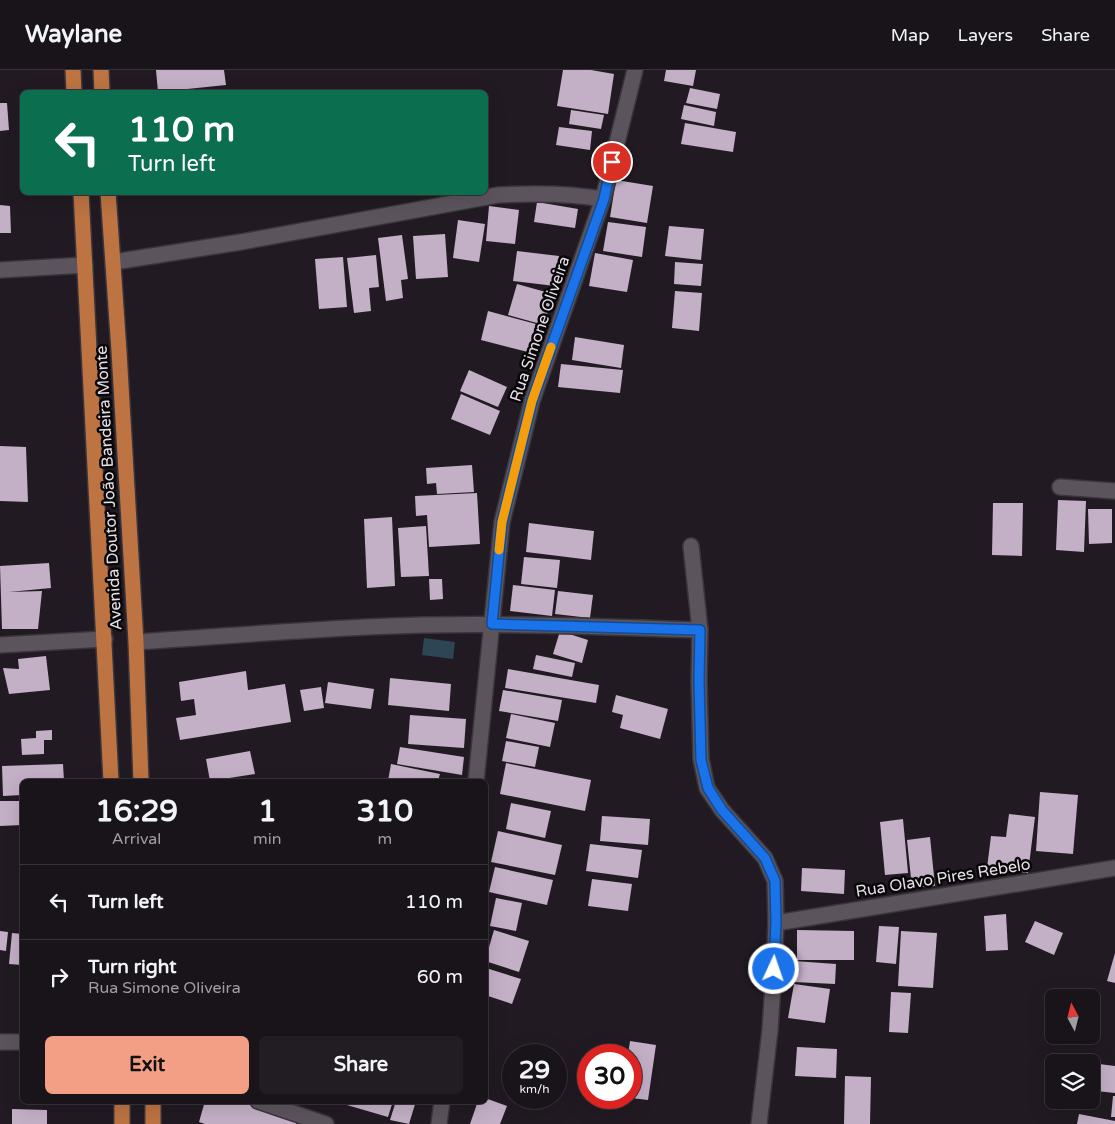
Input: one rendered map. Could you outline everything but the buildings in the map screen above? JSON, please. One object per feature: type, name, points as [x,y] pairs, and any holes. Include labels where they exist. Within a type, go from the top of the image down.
[{"type":"main road","points":[[73,70],[74,90]]},
{"type":"main road","points":[[101,70],[102,90]]},
{"type":"main road","name":"Avenida Doutor João Bandeira Monte","points":[[81,195],[111,779]]},
{"type":"main road","name":"Avenida Doutor João Bandeira Monte","points":[[108,195],[114,262],[136,642],[142,779]]},
{"type":"main road","points":[[122,1104],[122,1124]]},
{"type":"main road","points":[[153,1104],[153,1124]]},
{"type":"street","name":"Rua Simone Oliveira","points":[[476,779],[502,522],[532,401],[604,199],[635,70]]},
{"type":"street","points":[[114,262],[241,242],[498,195],[529,193],[576,194],[604,199]]},
{"type":"street","points":[[0,270],[85,265]]},
{"type":"street","points":[[1060,488],[1115,491]]},
{"type":"street","points":[[691,546],[700,630],[699,728],[701,760],[708,788],[722,810],[765,858],[775,881],[776,922],[770,1030],[759,1124]]},
{"type":"street","points":[[136,642],[354,628],[492,624],[700,630]]},
{"type":"street","points":[[0,645],[105,639]]},
{"type":"street","name":"Rua Olavo Pires Rebelo","points":[[776,922],[1115,868]]},
{"type":"street","points":[[0,1042],[20,1042]]},
{"type":"street","points":[[267,1104],[326,1124]]},
{"type":"street","points":[[439,1124],[442,1104]]},
{"type":"water","points":[[424,638],[455,642],[453,659],[422,655]]},
{"type":"slow traffic","points":[[499,550],[502,522],[532,401],[551,347]]},
{"type":"route","points":[[612,162],[604,199],[532,401],[502,522],[492,624],[700,630],[699,728],[701,760],[708,788],[722,810],[765,858],[775,881],[774,969]]}]
